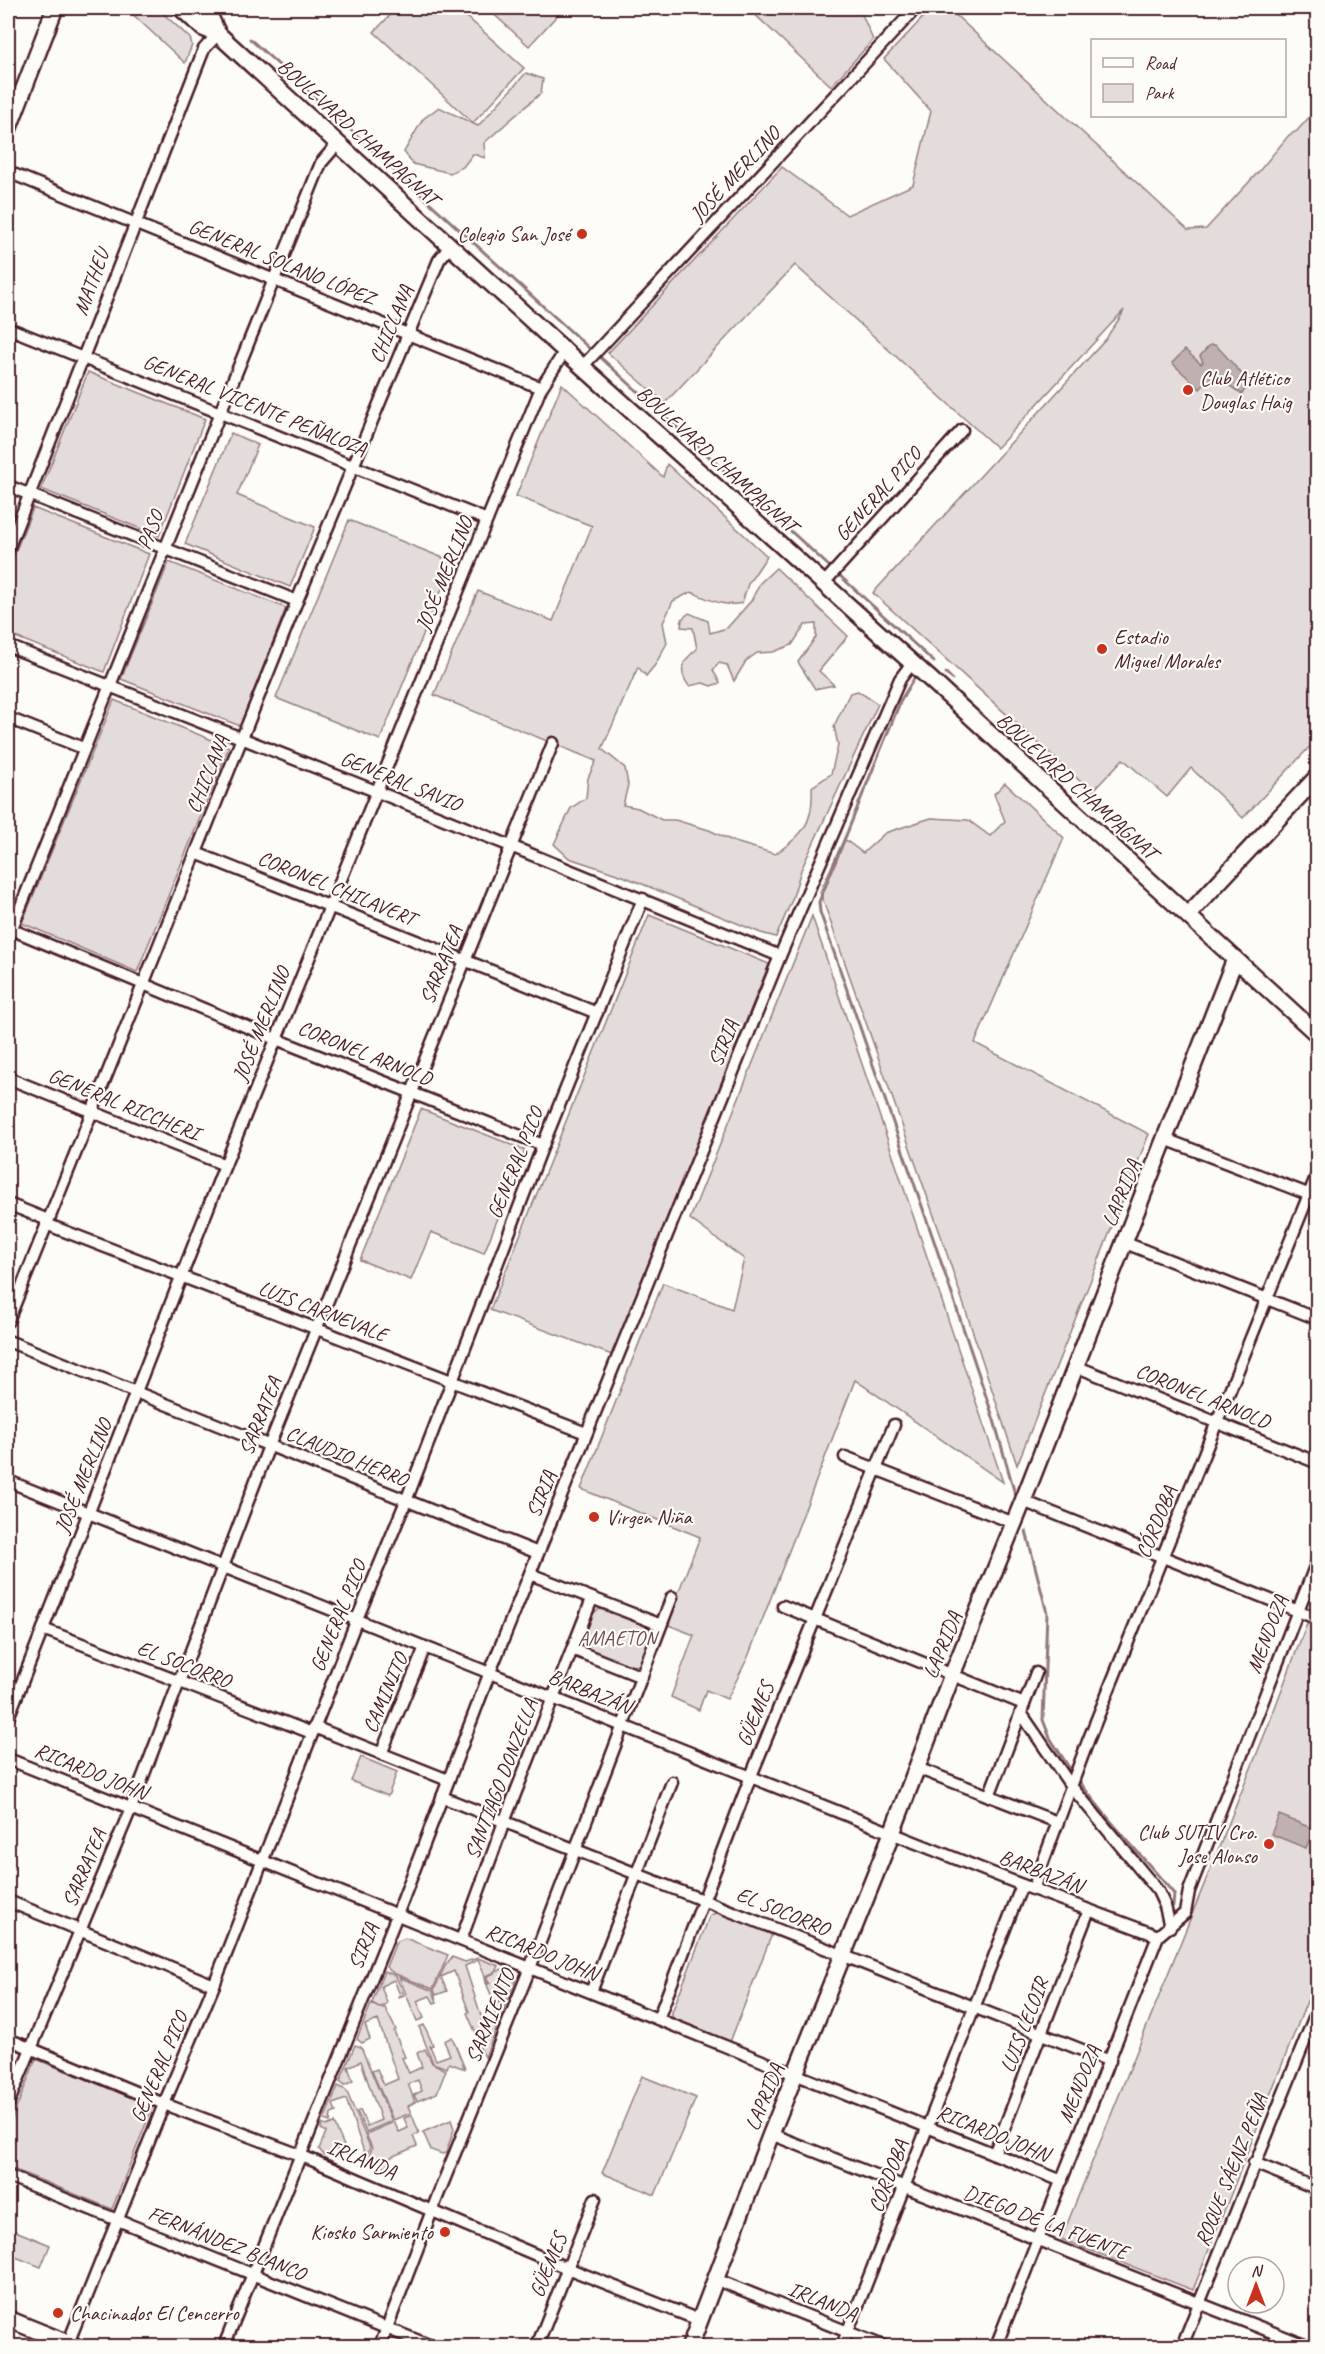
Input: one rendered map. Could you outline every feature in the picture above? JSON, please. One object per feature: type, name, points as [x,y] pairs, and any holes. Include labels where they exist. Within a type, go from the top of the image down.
[{"type":"main road","points":[[8,127],[55,8]]},
{"type":"main road","name":"BOULEVARD CHAMPAGNAT","points":[[181,8],[203,28],[218,33]]},
{"type":"main road","name":"BOULEVARD CHAMPAGNAT","points":[[200,8],[211,19],[218,33],[582,367],[912,663],[1317,1035]]},
{"type":"main road","points":[[1188,915],[1317,776]]},
{"type":"main road","name":"LAPRIDA","points":[[690,2346],[771,2134],[892,1833],[952,1675],[1023,1501],[1235,959]]},
{"type":"main road","points":[[8,2319],[70,2346]]},
{"type":"street","name":"JOSÉ MERLINO","points":[[582,367],[916,8]]},
{"type":"street","name":"MATHEU","points":[[8,549],[204,49],[218,33]]},
{"type":"street","name":"PASO","points":[[9,932],[321,162],[339,142]]},
{"type":"street","name":"GENERAL SOLANO LÓPEZ","points":[[8,172],[541,388]]},
{"type":"street","name":"CHICLANA","points":[[8,1320],[353,465],[439,260],[451,245]]},
{"type":"street","name":"GENERAL VICENTE PEÑALOZA","points":[[8,328],[487,520]]},
{"type":"street","name":"JOSÉ MERLINO","points":[[8,1718],[225,1165],[487,520],[541,388],[566,351]]},
{"type":"street","name":"GENERAL PICO","points":[[823,584],[962,430]]},
{"type":"street","points":[[8,486],[297,601]]},
{"type":"street","name":"GENERAL SAVIO","points":[[8,646],[378,792],[780,956]]},
{"type":"street","name":"SIRIA","points":[[224,2346],[397,1915],[490,1672],[780,956],[900,679],[912,663]]},
{"type":"street","points":[[8,718],[83,748]]},
{"type":"street","name":"SARRATEA","points":[[8,2104],[130,1808],[269,1446],[553,743]]},
{"type":"street","name":"CORONEL CHILAVERT","points":[[196,853],[597,1013]]},
{"type":"street","name":"GENERAL PICO","points":[[70,2346],[164,2104],[214,1985],[357,1619],[406,1501],[543,1145],[643,899]]},
{"type":"street","name":"CORONEL ARNOLD","points":[[9,932],[543,1145]]},
{"type":"street","name":"GENERAL RICCHERI","points":[[8,1078],[225,1165]]},
{"type":"street","points":[[1165,1140],[1313,1196]]},
{"type":"street","name":"CÓRDOBA","points":[[842,2346],[975,2008],[1027,1887],[1058,1822],[1266,1298],[1313,1196],[1317,1172]]},
{"type":"street","name":"LUIS CARNEVALE","points":[[8,1204],[182,1277],[586,1433]]},
{"type":"street","points":[[1123,1242],[1317,1319]]},
{"type":"street","name":"CLAUDIO HERRO","points":[[8,1341],[538,1553]]},
{"type":"street","name":"CORONEL ARNOLD","points":[[1075,1366],[1317,1463]]},
{"type":"street","name":"GÜEMES","points":[[658,2019],[751,1776],[894,1425]]},
{"type":"street","points":[[845,1456],[1014,1523]]},
{"type":"street","name":"BARBAZÁN","points":[[8,1481],[1027,1887],[1158,1936]]},
{"type":"street","points":[[1023,1501],[1317,1619]]},
{"type":"street","name":"MENDOZA","points":[[996,2346],[1158,1936],[1185,1913],[1189,1891],[1317,1559]]},
{"type":"street","points":[[530,1574],[661,1625]]},
{"type":"street","name":"SARMIENTO","points":[[380,2346],[530,1968],[672,1597]]},
{"type":"street","name":"SANTIAGO DONZELLA","points":[[460,1940],[592,1599]]},
{"type":"street","points":[[783,1606],[952,1675],[1022,1708],[1071,1786],[1158,1891],[1170,1927]]},
{"type":"street","name":"EL SOCORRO","points":[[43,1629],[178,1683],[381,1754],[448,1780]]},
{"type":"street","name":"CAMINITO","points":[[381,1754],[426,1647]]},
{"type":"street","points":[[572,1649],[642,1677]]},
{"type":"street","points":[[989,1796],[1036,1673]]},
{"type":"street","name":"RICARDO JOHN","points":[[8,1759],[1062,2181]]},
{"type":"street","points":[[917,1768],[1058,1822]]},
{"type":"street","points":[[591,1992],[672,1782]]},
{"type":"street","name":"EL SOCORRO","points":[[442,1797],[1110,2061]]},
{"type":"street","points":[[8,1901],[214,1985]]},
{"type":"street","name":"LUIS LELOIR","points":[[994,2154],[1089,1910]]},
{"type":"street","name":"ROQUE SÁENZ PEÑA","points":[[1182,2346],[1254,2163],[1314,2027],[1317,2008]]},
{"type":"street","name":"IRLANDA","points":[[8,2039],[699,2320]]},
{"type":"street","name":"DIEGO DE LA FUENTE","points":[[771,2134],[1307,2346]]},
{"type":"street","points":[[1254,2163],[1317,2189]]},
{"type":"street","name":"FERNÁNDEZ BLANCO","points":[[8,2176],[431,2346]]},
{"type":"street","name":"GÜEMES","points":[[537,2346],[595,2199]]},
{"type":"street","name":"IRLANDA","points":[[715,2279],[883,2346]]},
{"type":"green space","points":[[126,8],[157,8],[190,38],[192,45],[185,63]]},
{"type":"green space","points":[[397,8],[457,8],[524,68],[473,123],[374,32]]},
{"type":"green space","points":[[487,8],[564,8],[529,46]]},
{"type":"green space","points":[[748,8],[855,8],[861,12],[873,40],[831,86]]},
{"type":"green space","points":[[932,8],[948,8],[1188,230],[1206,229],[1289,135],[1297,131],[1311,115],[1317,103],[1317,739],[1243,818],[1191,768],[1167,797],[1123,759],[1092,792],[873,593],[1107,338],[1124,310],[997,448],[795,265],[665,403],[608,353],[782,167],[847,215],[913,185],[931,111],[884,59]]},
{"type":"green space","points":[[526,73],[543,79],[541,93],[484,143],[485,158],[473,154],[463,167],[450,173],[413,164],[404,152],[423,119],[439,107],[478,126]]},
{"type":"green space","points":[[88,372],[205,419],[159,536],[41,489]]},
{"type":"green space","points":[[562,384],[663,477],[667,464],[767,556],[748,584],[742,603],[722,603],[691,592],[673,601],[663,623],[667,643],[646,676],[638,667],[602,749],[625,768],[628,785],[623,805],[638,808],[662,820],[675,820],[709,830],[735,842],[775,854],[793,841],[805,827],[811,810],[812,787],[831,774],[838,745],[834,726],[850,693],[858,691],[878,704],[801,870],[792,900],[776,937],[761,933],[623,876],[569,858],[554,844],[571,808],[586,798],[588,778],[596,761],[434,695],[478,591],[553,621],[592,526],[516,496]]},
{"type":"green space","points":[[231,433],[258,445],[237,495],[315,527],[290,587],[185,544]]},
{"type":"green space","points":[[33,508],[149,554],[104,672],[8,634],[8,570]]},
{"type":"green space","points":[[349,520],[453,562],[380,740],[276,698]]},
{"type":"green space","points":[[169,562],[286,608],[240,726],[121,679]]},
{"type":"green space","points":[[776,568],[848,636],[819,671],[834,685],[815,689],[798,662],[816,637],[816,624],[805,625],[792,645],[773,652],[757,653],[746,661],[734,681],[727,665],[719,663],[713,670],[720,683],[711,686],[703,683],[689,686],[683,675],[683,666],[688,657],[697,649],[693,628],[681,627],[682,619],[689,613],[708,621],[710,633],[727,628],[751,601],[760,583]]},
{"type":"green space","points":[[114,700],[229,747],[137,972],[22,923]]},
{"type":"green space","points":[[1005,783],[1064,838],[975,1043],[1149,1134],[1017,1465],[940,1233],[820,892],[844,839],[863,853],[885,833],[931,818],[968,820],[990,836],[1005,821],[994,794]]},
{"type":"green space","points":[[649,915],[769,964],[612,1355],[490,1310]]},
{"type":"green space","points":[[812,916],[1003,1482],[855,1380],[748,1657],[727,1699],[706,1690],[699,1710],[671,1697],[694,1635],[666,1624],[700,1537],[581,1489],[663,1283],[732,1309],[744,1259],[690,1219]]},
{"type":"green space","points":[[421,1109],[525,1150],[484,1253],[431,1232],[411,1280],[360,1260]]},
{"type":"green space","name":"AMAETON","points":[[600,1609],[647,1626],[651,1630],[652,1636],[640,1665],[632,1666],[585,1648],[586,1626],[592,1615]]},
{"type":"green space","points":[[1307,1623],[1317,1627],[1317,1976],[1193,2290],[1061,2239],[1268,1726]]},
{"type":"green space","points":[[361,1757],[397,1772],[388,1796],[351,1781]]},
{"type":"green space","points":[[719,1912],[772,1934],[730,2042],[676,2022],[672,2017],[710,1915]]},
{"type":"green space","points":[[405,1938],[448,1955],[433,1989],[393,1973],[386,1967],[396,1942]]},
{"type":"green space","points":[[452,1957],[465,1962],[478,1958],[499,1966],[496,1972],[485,1976],[478,1960],[465,1966],[484,2025],[495,2021],[478,2038],[467,2013],[469,2012],[454,1971],[441,1977],[447,1991],[436,1995],[434,1990],[445,1966]]},
{"type":"green space","points":[[504,1968],[512,1971],[516,1980],[509,1999],[494,2002],[484,1978],[488,1984],[490,1983],[486,1977]]},
{"type":"green space","points":[[384,1971],[396,1976],[404,1995],[399,1997],[394,1980],[381,1986],[387,2003],[379,2007],[372,2003]]},
{"type":"green space","points":[[399,1977],[433,1991],[437,2002],[434,2003],[430,1996],[417,2001],[424,2018],[417,2021]]},
{"type":"green space","points":[[501,2002],[506,2004],[485,2057],[477,2042],[498,2020],[492,2006],[496,2011],[499,2010],[494,2004]]},
{"type":"green space","points":[[371,2004],[385,2008],[396,2030],[394,2031],[405,2057],[402,2058],[409,2073],[422,2067],[417,2053],[425,2049],[432,2063],[446,2070],[437,2093],[417,2101],[414,2095],[422,2091],[418,2080],[408,2084],[415,2102],[408,2106],[411,2113],[393,2120],[372,2071],[377,2069],[384,2085],[398,2079],[378,2020],[365,2025],[370,2039],[362,2043],[357,2039]]},
{"type":"green space","points":[[424,2025],[433,2045],[430,2046],[436,2060],[450,2055],[444,2041],[452,2037],[465,2069],[449,2063],[447,2068],[433,2063],[419,2027]]},
{"type":"green space","points":[[355,2045],[361,2047],[392,2121],[366,2132],[357,2112],[360,2110],[367,2126],[381,2120],[361,2061],[348,2067],[353,2081],[345,2085],[340,2081]]},
{"type":"green space","points":[[36,2059],[153,2106],[112,2209],[8,2167],[8,2129]]},
{"type":"green space","points":[[642,2076],[696,2098],[655,2195],[602,2173]]},
{"type":"green space","points":[[338,2086],[346,2090],[370,2147],[366,2158],[346,2099],[333,2104],[336,2112],[331,2114],[330,2122],[324,2120]]},
{"type":"green space","points":[[412,2115],[419,2133],[413,2136],[417,2146],[391,2157],[387,2167],[368,2159],[372,2148],[366,2134],[394,2122],[399,2132],[408,2128],[404,2118]]},
{"type":"green space","points":[[451,2120],[454,2129],[446,2153],[431,2150],[423,2132]]},
{"type":"green space","points":[[334,2123],[344,2146],[324,2155],[319,2149],[326,2132],[321,2129],[322,2124],[326,2126]]},
{"type":"green space","points":[[8,2228],[50,2245],[41,2267],[13,2256],[8,2267]]},
{"type":"shaded area","points":[[1210,345],[1215,345],[1220,349],[1250,382],[1242,394],[1213,375],[1200,389],[1172,363],[1185,350],[1201,364],[1203,362],[1200,356]]},
{"type":"shaded area","points":[[1279,1815],[1314,1829],[1306,1848],[1271,1834]]},
{"type":"waterway","points":[[250,39],[363,141]]},
{"type":"waterway","points":[[370,148],[590,349]]},
{"type":"waterway","points":[[599,356],[830,567]]},
{"type":"waterway","points":[[838,574],[934,662]]},
{"type":"waterway","points":[[946,673],[952,679]]},
{"type":"waterway","points":[[915,677],[901,700],[819,902],[820,912],[994,1420],[1015,1494]]},
{"type":"waterway","points":[[1026,1531],[1047,1613],[1043,1720],[1050,1738],[1070,1769]]},
{"type":"waterway","points":[[1080,1782],[1174,1894],[1173,1906]]},
{"type":"place","name":"Colegio San José","points":[[582,234]]},
{"type":"place","name":"Club Atlético Douglas Haig","points":[[1188,390]]},
{"type":"place","name":"Estadio Miguel Morales","points":[[1102,649]]},
{"type":"place","name":"Virgen Niña","points":[[594,1517]]},
{"type":"place","name":"Club SUTIV Cro. Jose Alonso","points":[[1269,1844]]},
{"type":"place","name":"Kiosko Sarmiento","points":[[445,2232]]},
{"type":"place","name":"Chacinados El Cencerro","points":[[58,2313]]}]
